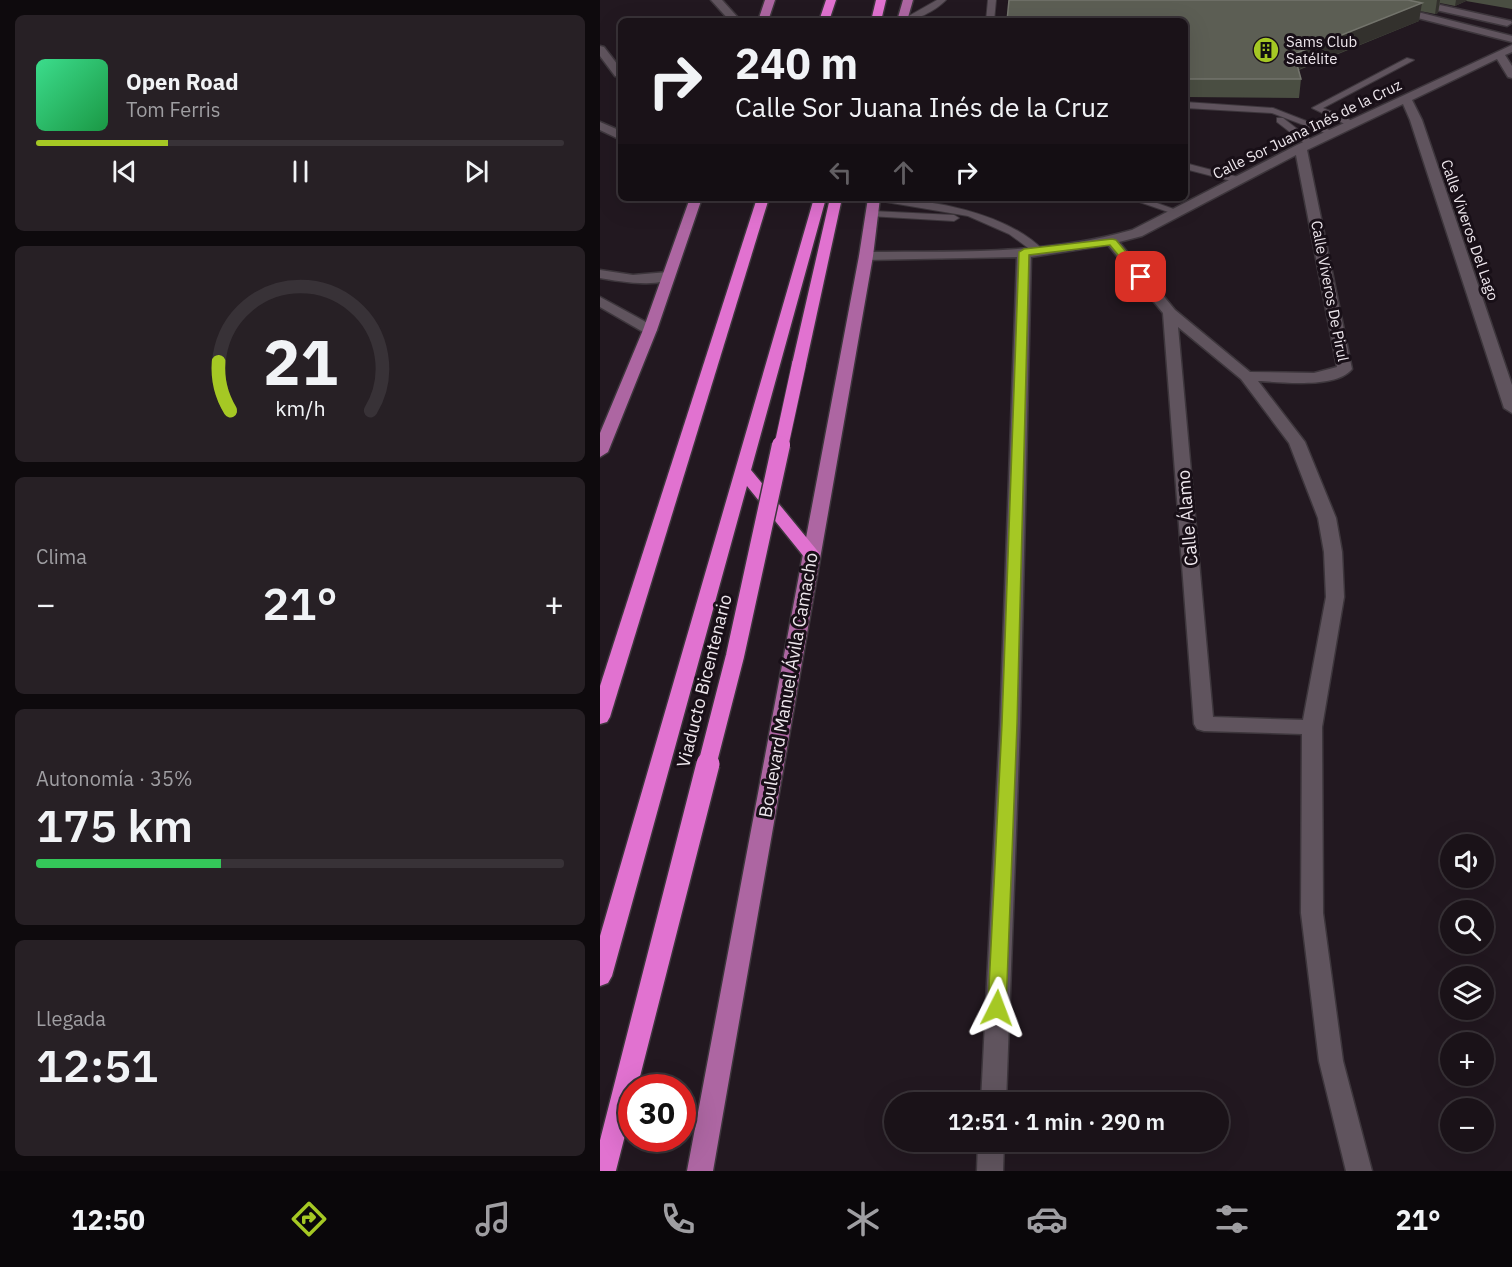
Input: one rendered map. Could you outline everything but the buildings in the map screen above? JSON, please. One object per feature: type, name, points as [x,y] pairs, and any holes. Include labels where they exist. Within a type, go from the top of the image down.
[{"type":"highway","points":[[825,18],[831,0]]},
{"type":"highway","points":[[866,18],[870,0]]},
{"type":"highway","points":[[877,16],[881,0]]},
{"type":"highway","points":[[877,16],[885,0]]},
{"type":"highway","points":[[600,717],[762,201]]},
{"type":"highway","points":[[600,976],[819,201]]},
{"type":"highway","name":"Viaducto Bicentenario","points":[[604,1171],[735,656],[836,201]]},
{"type":"highway","points":[[743,470],[811,554]]},
{"type":"main road","points":[[763,18],[770,0]]},
{"type":"main road","points":[[904,18],[908,0]]},
{"type":"main road","points":[[600,452],[650,330],[695,201]]},
{"type":"main road","name":"Boulevard Manuel Ávila Camacho","points":[[700,1171],[875,203]]},
{"type":"street","points":[[716,0],[733,18]]},
{"type":"street","points":[[1507,23],[1418,4],[1386,2],[1406,12],[1512,39]]},
{"type":"street","name":"Calle Sor Juana Inés de la Cruz","points":[[866,256],[1031,251],[1112,242],[1137,233],[1306,146],[1512,48]]},
{"type":"street","points":[[600,49],[616,75]]},
{"type":"street","points":[[1499,54],[1512,75]]},
{"type":"street","name":"Calle Viveros Del Lago","points":[[1406,99],[1416,120],[1512,408]]},
{"type":"street","points":[[600,125],[618,134]]},
{"type":"street","name":"Calle Viveros De Pirul","points":[[1246,376],[1328,376],[1341,373],[1346,369],[1306,146]]},
{"type":"street","points":[[1112,242],[1170,313],[1246,376],[1297,442],[1327,518],[1333,552],[1335,597],[1312,727],[1312,912],[1331,1062],[1359,1171]]},
{"type":"street","points":[[993,1092],[1031,251]]},
{"type":"street","points":[[600,274],[633,279],[668,276]]},
{"type":"street","points":[[600,301],[650,330]]},
{"type":"street","name":"Calle Álamo","points":[[1170,313],[1204,724],[1312,727]]},
{"type":"street","points":[[990,1171],[991,1152]]},
{"type":"lane","points":[[990,18],[992,0]]},
{"type":"lane","points":[[910,18],[938,6]]},
{"type":"lane","points":[[1352,124],[1316,108],[1410,60]]},
{"type":"lane","points":[[1188,105],[1273,111],[1333,133]]},
{"type":"lane","points":[[1244,108],[1285,122],[1306,146]]},
{"type":"lane","points":[[1188,167],[1239,180]]},
{"type":"lane","points":[[1142,201],[1177,212]]},
{"type":"lane","points":[[875,203],[945,218],[970,214]]},
{"type":"lane","points":[[875,203],[970,214],[1012,232],[1031,251]]},
{"type":"place","name":"Sams Club Satélite","points":[[1266,50]]},
{"type":"route","points":[[997,1008],[1010,724],[1024,252],[1112,242],[1141,277]]}]
